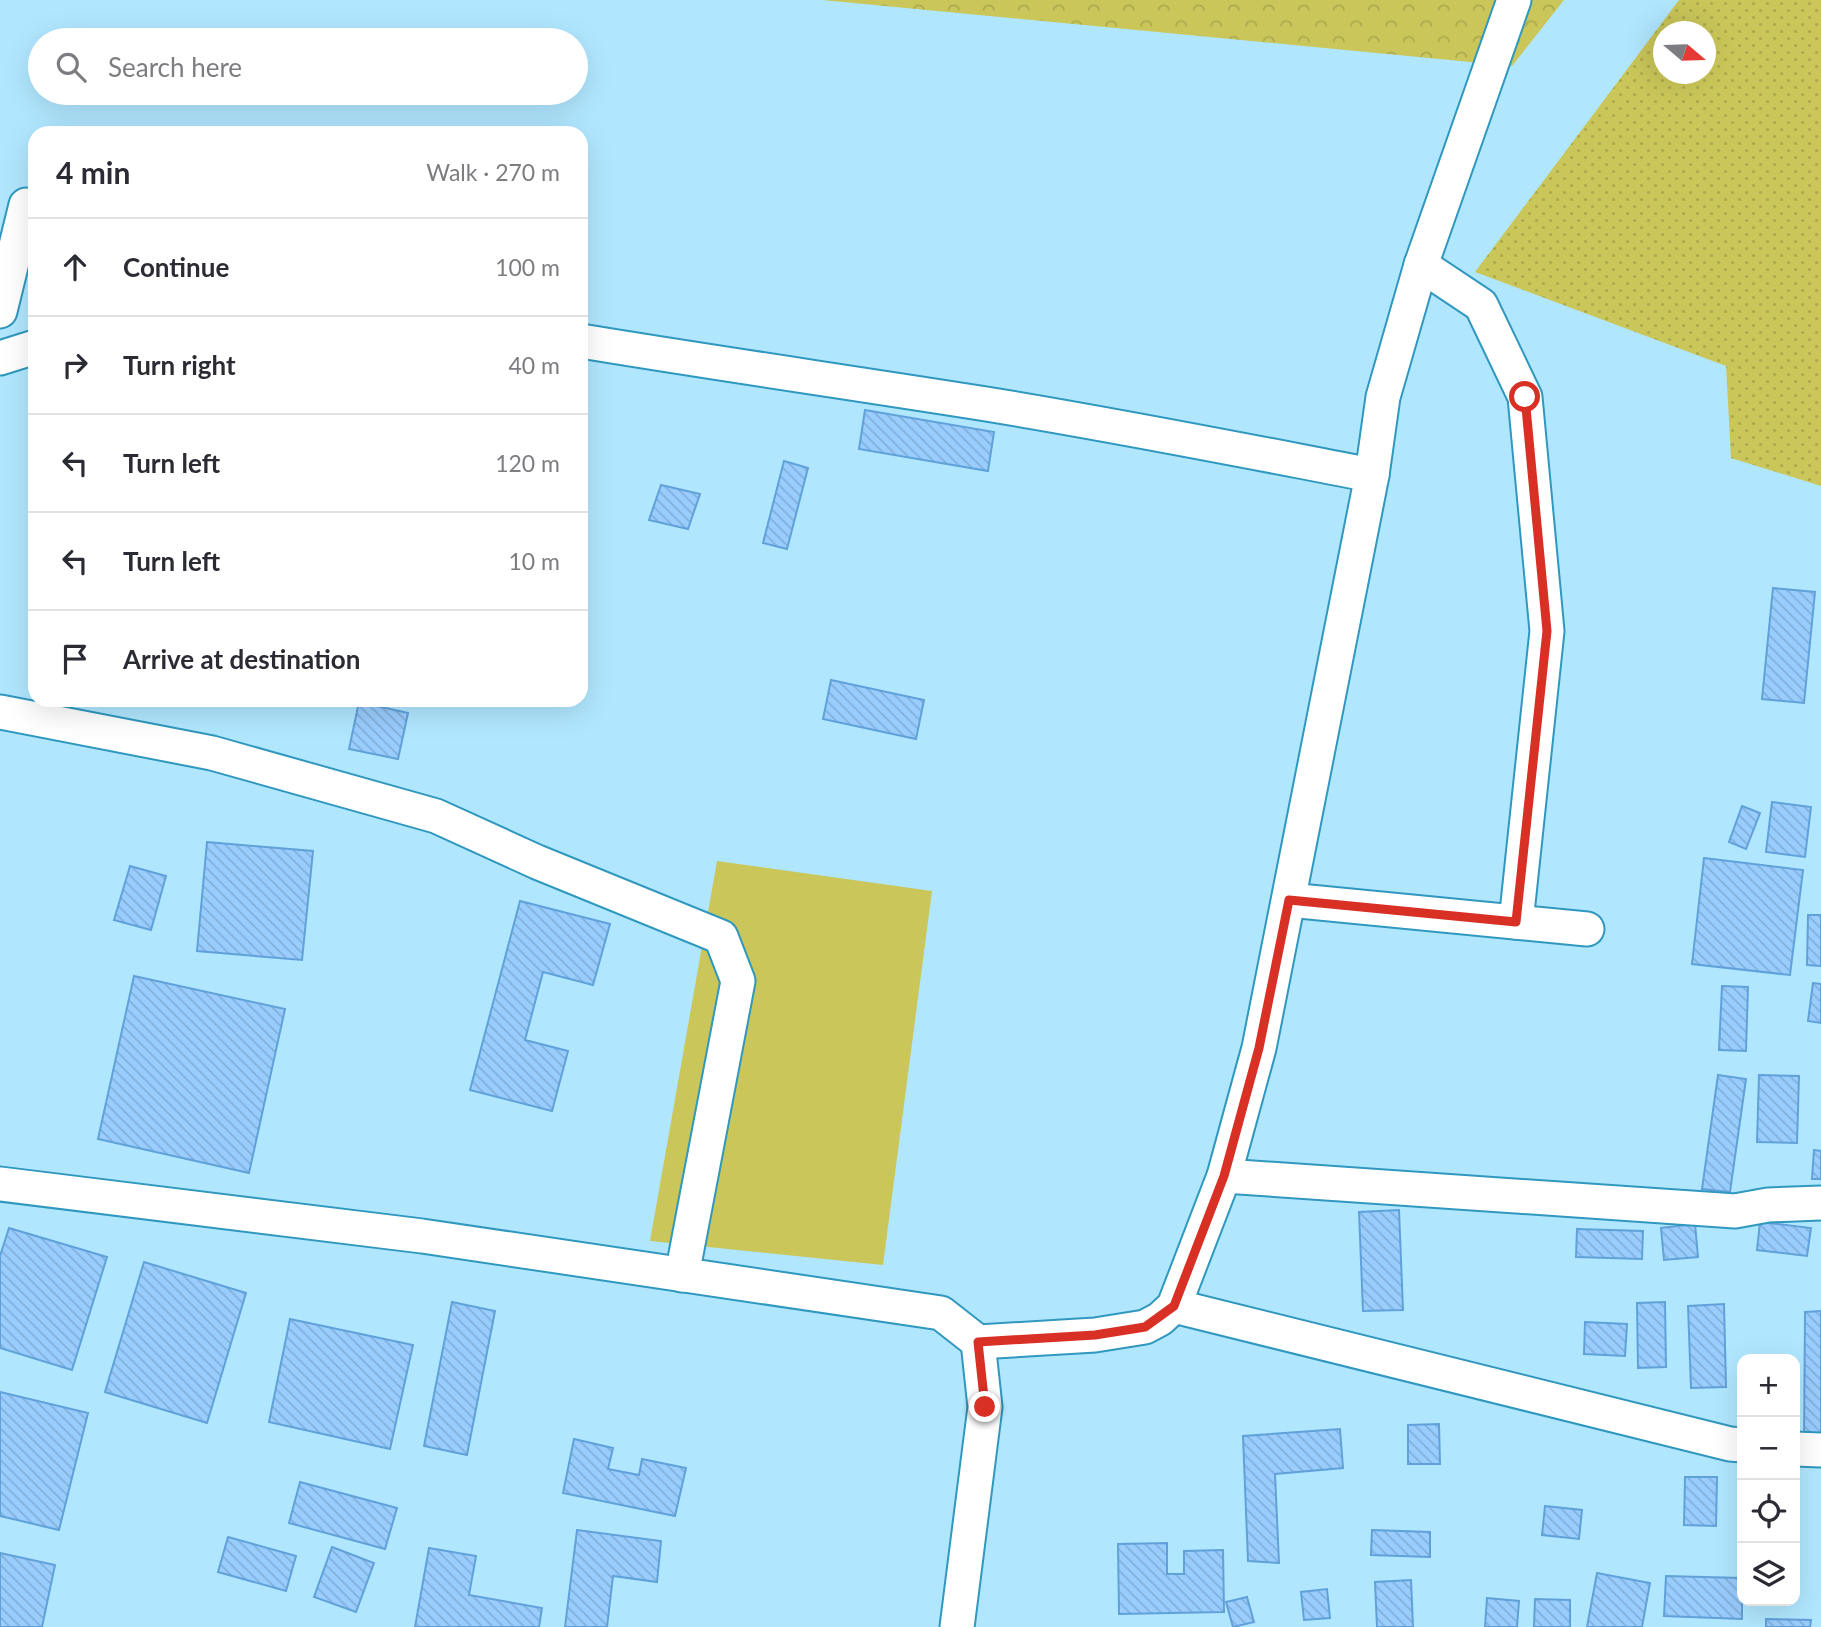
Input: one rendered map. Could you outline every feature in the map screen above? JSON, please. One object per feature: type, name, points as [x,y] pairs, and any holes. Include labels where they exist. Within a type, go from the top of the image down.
[{"type":"street","points":[[0,1184],[422,1236],[941,1313],[978,1342],[1095,1335],[1145,1327],[1174,1306],[1224,1176],[1259,1048],[1372,475],[1384,397],[1422,265],[1514,0]]},
{"type":"street","points":[[0,311],[26,205]]},
{"type":"street","points":[[1422,265],[1481,305],[1525,397],[1547,631],[1516,922]]},
{"type":"street","points":[[588,342],[1020,410],[1372,475]]},
{"type":"street","points":[[0,358],[28,349]]},
{"type":"street","points":[[0,712],[212,753],[436,816],[537,862],[721,937],[738,981],[682,1275]]},
{"type":"street","points":[[1289,900],[1587,929]]},
{"type":"street","points":[[1224,1176],[1735,1211],[1768,1205],[1821,1203]]},
{"type":"street","points":[[1174,1306],[1737,1445]]},
{"type":"street","points":[[957,1627],[985,1407],[978,1342]]},
{"type":"street","points":[[1800,1448],[1821,1450]]},
{"type":"green space","points":[[822,0],[1564,0],[1512,66]]},
{"type":"green space","points":[[1679,0],[1821,0],[1821,486],[1731,458],[1726,366],[1475,272],[1653,35],[1653,84],[1716,84],[1716,21],[1663,21]]},
{"type":"green space","points":[[717,861],[932,891],[883,1265],[650,1241]]},
{"type":"building","points":[[865,410],[994,432],[988,471],[859,449]]},
{"type":"building","points":[[784,461],[808,468],[787,549],[763,543]]},
{"type":"building","points":[[661,485],[700,494],[688,529],[649,520]]},
{"type":"building","points":[[1773,588],[1815,592],[1804,703],[1762,699]]},
{"type":"building","points":[[831,680],[924,700],[916,739],[823,719]]},
{"type":"building","points":[[358,707],[381,707],[408,713],[398,759],[349,749]]},
{"type":"building","points":[[1772,802],[1811,807],[1805,857],[1766,852]]},
{"type":"building","points":[[1742,806],[1760,813],[1746,849],[1729,842]]},
{"type":"building","points":[[207,842],[313,851],[302,960],[197,951]]},
{"type":"building","points":[[1704,858],[1803,870],[1790,975],[1692,964]]},
{"type":"building","points":[[130,866],[166,876],[151,930],[114,920]]},
{"type":"building","points":[[520,901],[610,924],[593,985],[543,972],[525,1040],[568,1051],[552,1111],[470,1090]]},
{"type":"building","points":[[1808,915],[1821,915],[1821,966],[1807,965]]},
{"type":"building","points":[[134,976],[285,1009],[249,1173],[98,1139]]},
{"type":"building","points":[[1813,983],[1821,984],[1821,1023],[1808,1021]]},
{"type":"building","points":[[1722,986],[1748,987],[1746,1051],[1719,1050]]},
{"type":"building","points":[[1718,1075],[1746,1079],[1730,1192],[1702,1189]]},
{"type":"building","points":[[1759,1075],[1799,1076],[1797,1143],[1757,1142]]},
{"type":"building","points":[[1814,1150],[1821,1151],[1821,1179],[1812,1179]]},
{"type":"building","points":[[1399,1210],[1403,1310],[1363,1311],[1359,1212]]},
{"type":"building","points":[[1760,1222],[1811,1228],[1807,1256],[1757,1250]]},
{"type":"building","points":[[1695,1224],[1698,1257],[1664,1260],[1661,1228]]},
{"type":"building","points":[[9,1228],[107,1257],[72,1370],[0,1348],[0,1256]]},
{"type":"building","points":[[1577,1229],[1643,1231],[1642,1259],[1576,1257]]},
{"type":"building","points":[[144,1262],[246,1293],[207,1423],[105,1392]]},
{"type":"building","points":[[452,1302],[495,1311],[467,1455],[424,1446]]},
{"type":"building","points":[[1665,1302],[1666,1367],[1638,1368],[1637,1303]]},
{"type":"building","points":[[1724,1304],[1726,1387],[1691,1388],[1688,1306]]},
{"type":"building","points":[[1821,1311],[1821,1441],[1804,1441],[1805,1312]]},
{"type":"building","points":[[290,1319],[413,1345],[390,1449],[269,1422]]},
{"type":"building","points":[[1585,1322],[1627,1324],[1625,1356],[1584,1354]]},
{"type":"building","points":[[0,1392],[88,1413],[59,1530],[0,1516]]},
{"type":"building","points":[[1439,1424],[1440,1464],[1408,1464],[1408,1425]]},
{"type":"building","points":[[1340,1429],[1343,1468],[1275,1474],[1279,1563],[1248,1561],[1243,1436]]},
{"type":"building","points":[[574,1439],[613,1448],[608,1469],[639,1475],[642,1459],[686,1468],[675,1516],[563,1493]]},
{"type":"building","points":[[1685,1477],[1717,1477],[1716,1526],[1684,1525]]},
{"type":"building","points":[[300,1482],[397,1508],[385,1549],[289,1523]]},
{"type":"building","points":[[1545,1506],[1582,1510],[1579,1539],[1542,1535]]},
{"type":"building","points":[[577,1530],[661,1541],[657,1582],[613,1576],[607,1627],[565,1627]]},
{"type":"building","points":[[1372,1530],[1430,1532],[1430,1557],[1371,1555]]},
{"type":"building","points":[[228,1537],[296,1556],[286,1591],[218,1572]]},
{"type":"building","points":[[1167,1543],[1167,1574],[1184,1574],[1184,1551],[1223,1550],[1224,1612],[1119,1614],[1118,1544]]},
{"type":"building","points":[[332,1547],[374,1563],[356,1612],[314,1597]]},
{"type":"building","points":[[429,1548],[476,1556],[469,1595],[542,1608],[539,1627],[415,1627]]},
{"type":"building","points":[[0,1553],[55,1565],[42,1627],[0,1627]]},
{"type":"building","points":[[1597,1573],[1650,1583],[1642,1627],[1587,1627]]},
{"type":"building","points":[[1666,1576],[1737,1578],[1737,1606],[1742,1606],[1742,1619],[1664,1616]]},
{"type":"building","points":[[1411,1580],[1413,1627],[1377,1627],[1375,1582]]},
{"type":"building","points":[[1327,1589],[1330,1618],[1304,1620],[1301,1592]]},
{"type":"building","points":[[1247,1597],[1254,1622],[1233,1627],[1226,1602]]},
{"type":"building","points":[[1487,1598],[1519,1601],[1517,1627],[1485,1627]]},
{"type":"building","points":[[1535,1599],[1570,1600],[1570,1627],[1534,1627]]},
{"type":"building","points":[[1766,1619],[1811,1620],[1810,1627],[1766,1627]]},
{"type":"route","points":[[985,1407],[978,1342],[1095,1335],[1145,1327],[1160,1319],[1174,1306],[1224,1176],[1259,1048],[1289,900],[1516,922],[1547,631],[1525,397]]}]
